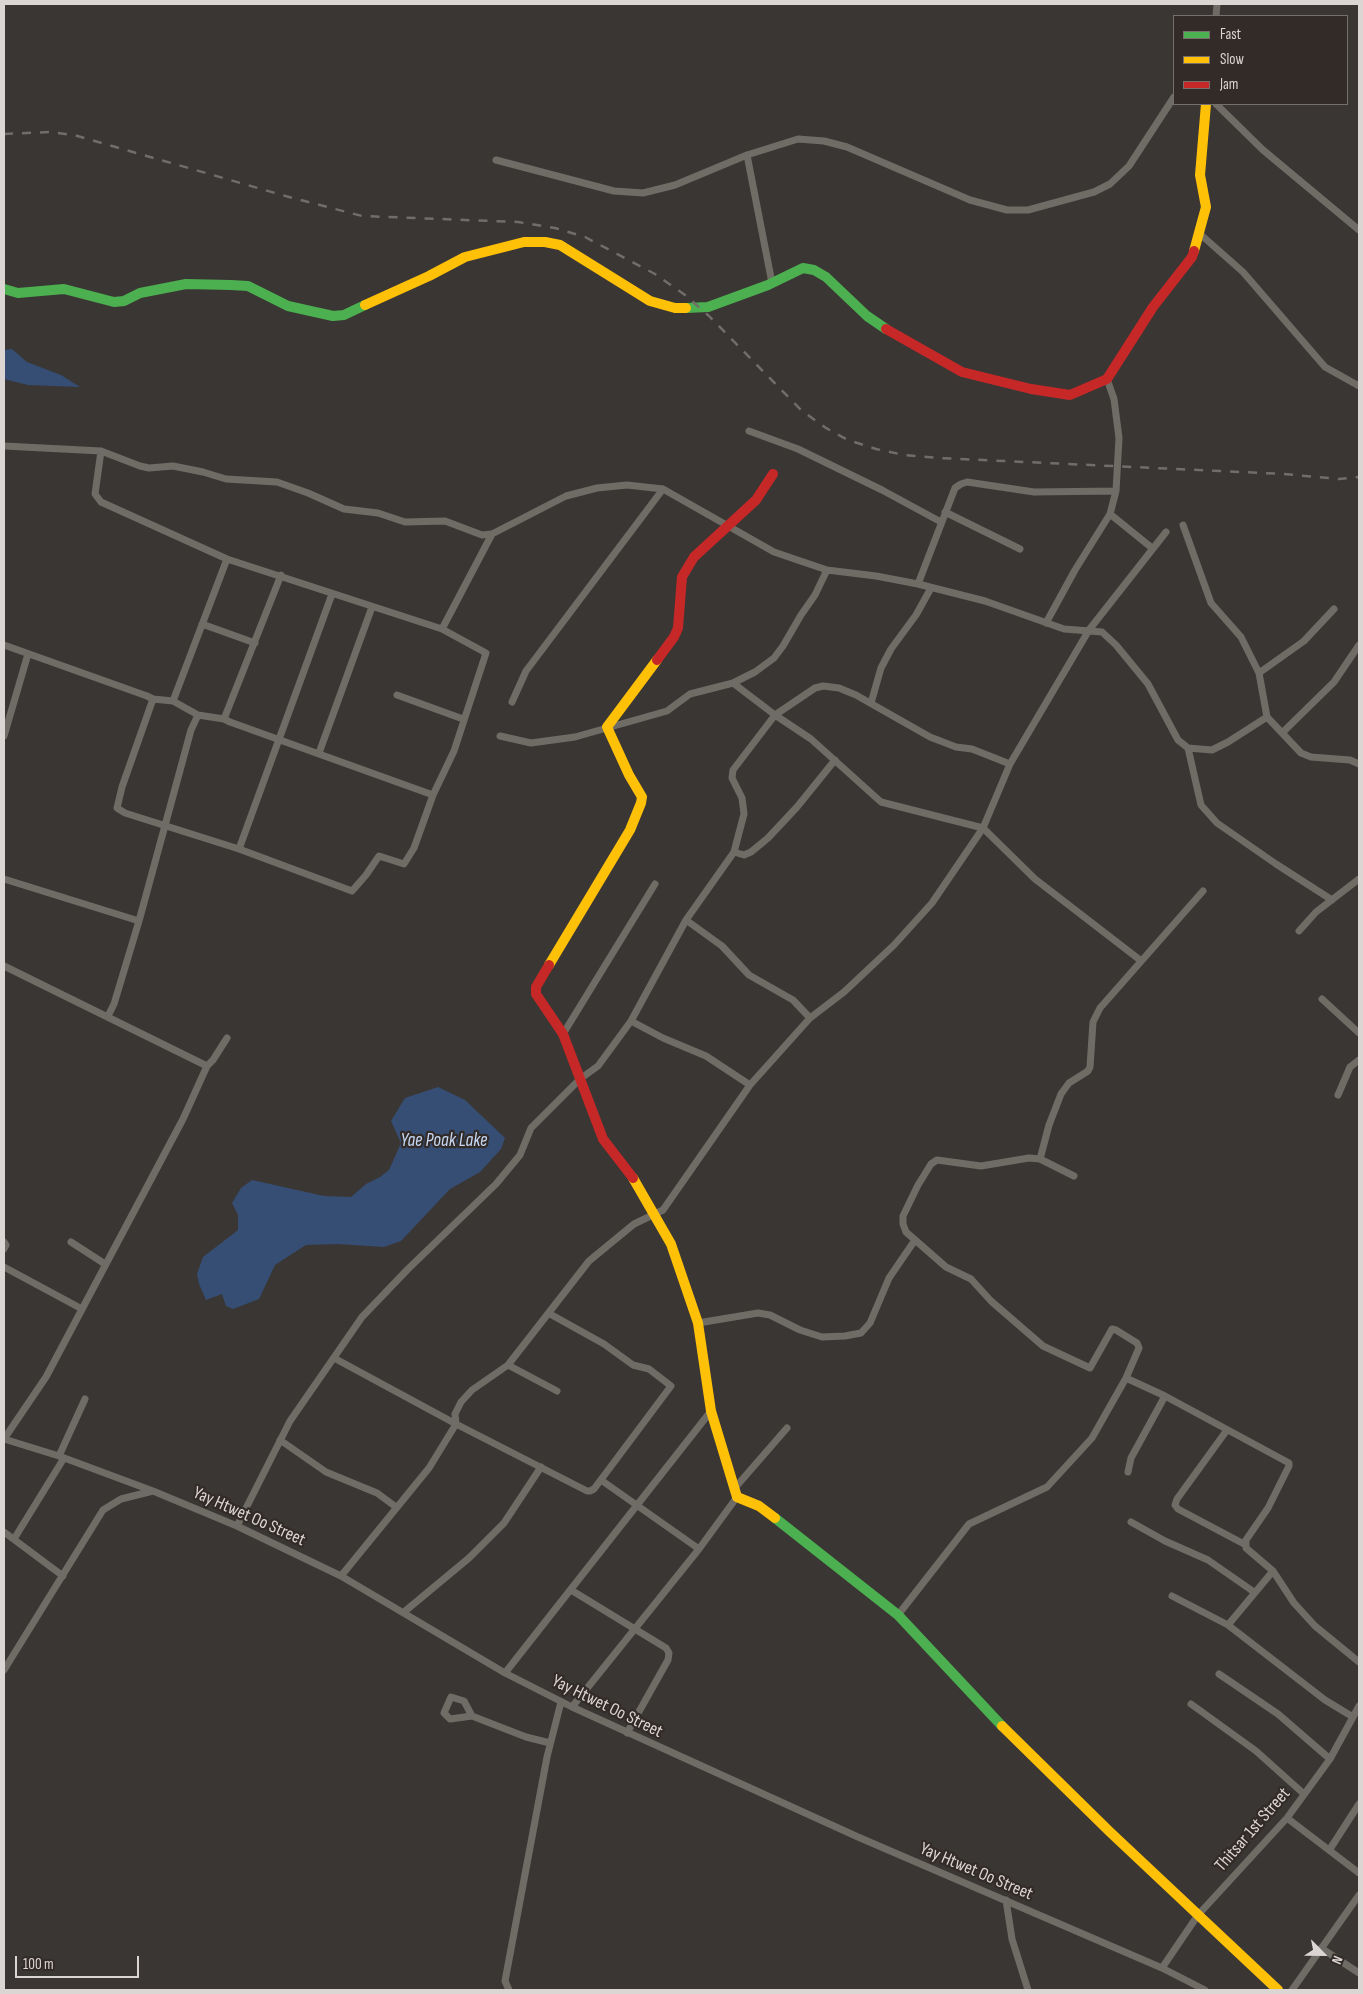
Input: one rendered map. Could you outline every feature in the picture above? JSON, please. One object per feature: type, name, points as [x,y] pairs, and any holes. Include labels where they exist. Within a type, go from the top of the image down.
[{"type":"street","points":[[496,160],[614,192],[643,193],[676,185],[748,155],[798,140],[824,141],[847,147],[970,200],[1007,210],[1028,210],[1094,192],[1110,184],[1129,166],[1173,99]]},
{"type":"street","points":[[4,289],[18,292],[64,289],[114,302],[124,301],[140,293],[186,284],[248,286],[288,306],[333,316],[344,315],[429,276],[465,256],[524,242],[545,242],[560,245],[633,292],[675,308],[708,307],[772,283],[803,268],[814,270],[826,277],[867,316],[896,336],[962,372],[1031,389],[1070,395],[1107,379],[1153,307],[1192,257],[1200,234],[1206,207],[1200,175],[1206,105]]},
{"type":"street","points":[[1217,105],[1263,150],[1359,230]]},
{"type":"street","points":[[748,155],[772,283]]},
{"type":"street","points":[[1200,234],[1243,272],[1325,367],[1359,386]]},
{"type":"street","points":[[1046,623],[1075,570],[1110,514],[1116,491],[1120,438],[1114,399],[1107,379]]},
{"type":"street","points":[[749,431],[806,453],[882,490],[941,522]]},
{"type":"street","points":[[4,446],[101,451],[149,468],[173,466],[226,479],[277,482],[344,509],[378,513],[405,522],[445,521],[482,535],[492,534],[566,496],[597,488],[627,486],[663,489],[774,552],[827,570],[876,576],[918,584],[985,601],[1064,629],[1102,632],[1116,645],[1148,684],[1178,740],[1188,748],[1212,750],[1267,717]]},
{"type":"street","points":[[101,451],[95,494],[101,502],[227,559],[280,575],[372,608],[442,629],[486,653],[454,751],[433,795],[414,848],[404,864],[379,856],[352,891],[239,849],[125,813],[118,808],[117,804],[153,700]]},
{"type":"street","points":[[607,727],[674,637],[679,619],[682,577],[686,568],[694,557],[756,500],[773,474]]},
{"type":"street","points":[[918,584],[955,488],[967,482],[1034,492],[1116,491]]},
{"type":"street","points":[[512,702],[526,671],[663,489]]},
{"type":"street","points":[[946,512],[1020,549]]},
{"type":"street","points":[[1110,514],[1152,548]]},
{"type":"street","points":[[1183,525],[1211,603],[1241,637],[1259,673],[1267,717],[1301,753],[1311,757],[1350,760],[1359,764]]},
{"type":"street","points":[[341,1576],[430,1468],[456,1424],[455,1414],[472,1390],[508,1365],[550,1314],[589,1261],[634,1224],[653,1213],[663,1210],[750,1084],[810,1018],[844,992],[894,945],[926,910],[983,828],[1010,764],[1089,630],[1166,532]]},
{"type":"street","points":[[442,629],[492,534]]},
{"type":"street","points":[[173,701],[227,559]]},
{"type":"street","points":[[500,736],[531,743],[575,737],[667,711],[690,694],[733,682],[755,672],[774,658],[815,595],[827,570]]},
{"type":"street","points":[[224,718],[255,643],[280,575]]},
{"type":"street","points":[[871,703],[880,668],[891,649],[916,615],[931,588]]},
{"type":"street","points":[[239,849],[332,594]]},
{"type":"street","points":[[319,753],[372,608]]},
{"type":"street","points":[[1259,673],[1304,641],[1334,609]]},
{"type":"street","points":[[202,624],[255,643]]},
{"type":"street","points":[[4,645],[147,696],[153,700],[173,701],[198,715],[224,718],[230,722],[433,795]]},
{"type":"street","points":[[1282,733],[1334,682],[1359,645]]},
{"type":"street","points":[[4,736],[28,654]]},
{"type":"street","points":[[733,682],[775,716],[811,739],[880,802],[983,828],[1034,879],[1140,960]]},
{"type":"street","points":[[237,1526],[290,1420],[362,1318],[408,1269],[496,1184],[520,1155],[531,1128],[580,1079],[598,1066],[630,1021],[686,920],[734,852],[744,814],[742,798],[732,778],[733,770],[775,716],[815,688],[823,686],[839,688],[871,703],[930,737],[956,747],[972,749],[1010,764]]},
{"type":"street","points":[[397,695],[463,719]]},
{"type":"street","points":[[108,1016],[114,1004],[139,921],[191,730],[198,715]]},
{"type":"street","points":[[607,727],[642,797],[641,803],[630,830],[536,987],[536,994],[563,1034],[603,1139],[638,1185],[671,1244],[698,1323],[711,1411],[735,1493],[759,1506],[898,1615],[1005,1729],[1110,1832],[1278,1990]]},
{"type":"street","points":[[1188,748],[1200,805],[1217,823],[1332,900]]},
{"type":"street","points":[[734,852],[744,855],[751,852],[768,838],[797,807],[835,760]]},
{"type":"street","points":[[4,879],[139,921]]},
{"type":"street","points":[[1299,931],[1316,912],[1359,879]]},
{"type":"street","points":[[563,1034],[655,884]]},
{"type":"street","points":[[1040,1159],[1049,1125],[1061,1094],[1069,1083],[1090,1067],[1093,1022],[1100,1008],[1140,960],[1203,891]]},
{"type":"street","points":[[686,920],[722,946],[749,975],[793,1000],[810,1018]]},
{"type":"street","points":[[4,966],[207,1066]]},
{"type":"street","points":[[1322,998],[1359,1034]]},
{"type":"street","points":[[630,1021],[663,1038],[706,1056],[750,1084]]},
{"type":"street","points":[[4,1439],[46,1377],[183,1119],[207,1066],[227,1038]]},
{"type":"street","points":[[1338,1095],[1350,1067],[1359,1060]]},
{"type":"street","points":[[898,1615],[969,1524],[1047,1487],[1092,1438],[1126,1378],[1138,1352],[1137,1343],[1112,1329],[1092,1366],[1086,1367],[1043,1346],[991,1301],[971,1279],[946,1267],[906,1232],[903,1216],[918,1185],[931,1164],[937,1160],[981,1166],[1029,1158],[1040,1159],[1074,1176]]},
{"type":"street","points":[[698,1323],[758,1313],[770,1315],[800,1330],[822,1337],[845,1336],[861,1332],[870,1323],[889,1278],[915,1240]]},
{"type":"street","points":[[4,1242],[6,1245],[4,1249]]},
{"type":"street","points":[[71,1242],[105,1264]]},
{"type":"street","points":[[4,1267],[82,1309]]},
{"type":"street","points":[[334,1358],[586,1491],[594,1489],[671,1386],[649,1369],[633,1365],[604,1344],[550,1314]]},
{"type":"street","points":[[508,1365],[557,1391]]},
{"type":"street","points":[[1126,1378],[1166,1396],[1288,1463],[1289,1466],[1268,1508],[1244,1544]]},
{"type":"street","points":[[1128,1472],[1131,1458],[1166,1396]]},
{"type":"street","points":[[14,1539],[61,1457],[85,1400]]},
{"type":"street","points":[[505,1673],[711,1411]]},
{"type":"street","points":[[572,1708],[700,1548],[735,1493],[787,1428]]},
{"type":"street","points":[[1227,1430],[1177,1499],[1175,1505],[1178,1509],[1244,1544],[1246,1548],[1273,1571],[1294,1603],[1315,1626],[1359,1662]]},
{"type":"street","name":"Yay Htwet Oo Street","points":[[4,1439],[61,1457],[153,1491],[237,1526],[341,1576],[505,1673],[572,1708],[858,1838],[1162,1968],[1205,1990]]},
{"type":"street","points":[[280,1440],[326,1472],[377,1493],[396,1507]]},
{"type":"street","points":[[404,1612],[469,1558],[504,1523],[541,1467]]},
{"type":"street","points":[[601,1480],[700,1548]]},
{"type":"street","points":[[4,1670],[103,1510],[121,1499],[153,1491]]},
{"type":"street","points":[[1131,1522],[1165,1541],[1208,1560],[1254,1592]]},
{"type":"street","points":[[4,1533],[63,1576]]},
{"type":"street","points":[[1228,1625],[1273,1571]]},
{"type":"street","points":[[571,1590],[666,1648],[669,1653],[668,1660],[627,1733]]},
{"type":"street","points":[[1172,1596],[1228,1625],[1325,1700],[1353,1716]]},
{"type":"street","points":[[1219,1674],[1278,1714],[1330,1759]]},
{"type":"street","points":[[508,1990],[505,1981],[550,1743],[561,1702]]},
{"type":"street","points":[[1191,1704],[1256,1751],[1304,1794]]},
{"type":"street","name":"Thitsar 1st Street","points":[[1162,1968],[1198,1914],[1287,1818],[1330,1759],[1359,1706]]},
{"type":"street","points":[[472,1716],[526,1737],[550,1743]]},
{"type":"street","points":[[1330,1849],[1359,1804]]},
{"type":"street","points":[[1287,1818],[1359,1873]]},
{"type":"street","points":[[1292,1990],[1359,1895]]},
{"type":"street","points":[[1006,1900],[1012,1939],[1028,1990]]},
{"type":"street","points":[[1320,1948],[1359,1973]]},
{"type":"water","points":[[12,349],[27,362],[61,375],[80,387],[28,385],[4,379],[4,350]]},
{"type":"water","name":"Yae Poak Lake","points":[[438,1087],[465,1100],[505,1138],[501,1149],[480,1172],[450,1189],[401,1241],[384,1247],[338,1244],[306,1245],[275,1265],[259,1299],[233,1309],[226,1306],[222,1294],[206,1300],[197,1274],[203,1257],[238,1230],[238,1215],[232,1203],[241,1188],[252,1180],[324,1196],[351,1197],[366,1184],[389,1170],[401,1143],[391,1121],[405,1098]]},
{"type":"railway","points":[[4,134],[49,132],[74,135],[362,216],[518,222],[555,228],[585,237],[655,274],[685,295],[709,316],[801,410],[826,428],[848,440],[876,449],[904,455],[939,458],[1284,474],[1339,479],[1359,477]]},
{"type":"traffic: fast","points":[[686,308],[708,307],[768,285],[803,268],[814,270],[826,277],[867,316],[886,329]]},
{"type":"traffic: fast","points":[[4,289],[18,293],[64,289],[114,302],[124,301],[140,293],[186,284],[231,285],[248,286],[288,306],[333,316],[344,315],[365,305]]},
{"type":"traffic: fast","points":[[775,1518],[898,1615],[1002,1726]]},
{"type":"traffic: slow","points":[[1194,251],[1206,207],[1200,175],[1206,105]]},
{"type":"traffic: slow","points":[[365,305],[429,276],[465,257],[524,242],[545,242],[560,245],[650,301],[675,308],[686,308]]},
{"type":"traffic: slow","points":[[549,965],[630,830],[641,803],[642,797],[629,775],[607,727],[657,660]]},
{"type":"traffic: slow","points":[[633,1178],[671,1244],[698,1323],[711,1411],[737,1497],[759,1506],[775,1518]]},
{"type":"traffic: slow","points":[[1002,1726],[1110,1832],[1278,1990]]},
{"type":"traffic: jam","points":[[886,329],[962,372],[1031,389],[1070,395],[1107,379],[1153,307],[1192,257],[1194,251]]},
{"type":"traffic: jam","points":[[657,660],[674,637],[678,628],[682,577],[694,557],[756,500],[773,474]]},
{"type":"traffic: jam","points":[[549,965],[536,987],[536,994],[563,1034],[603,1139],[633,1178]]}]
